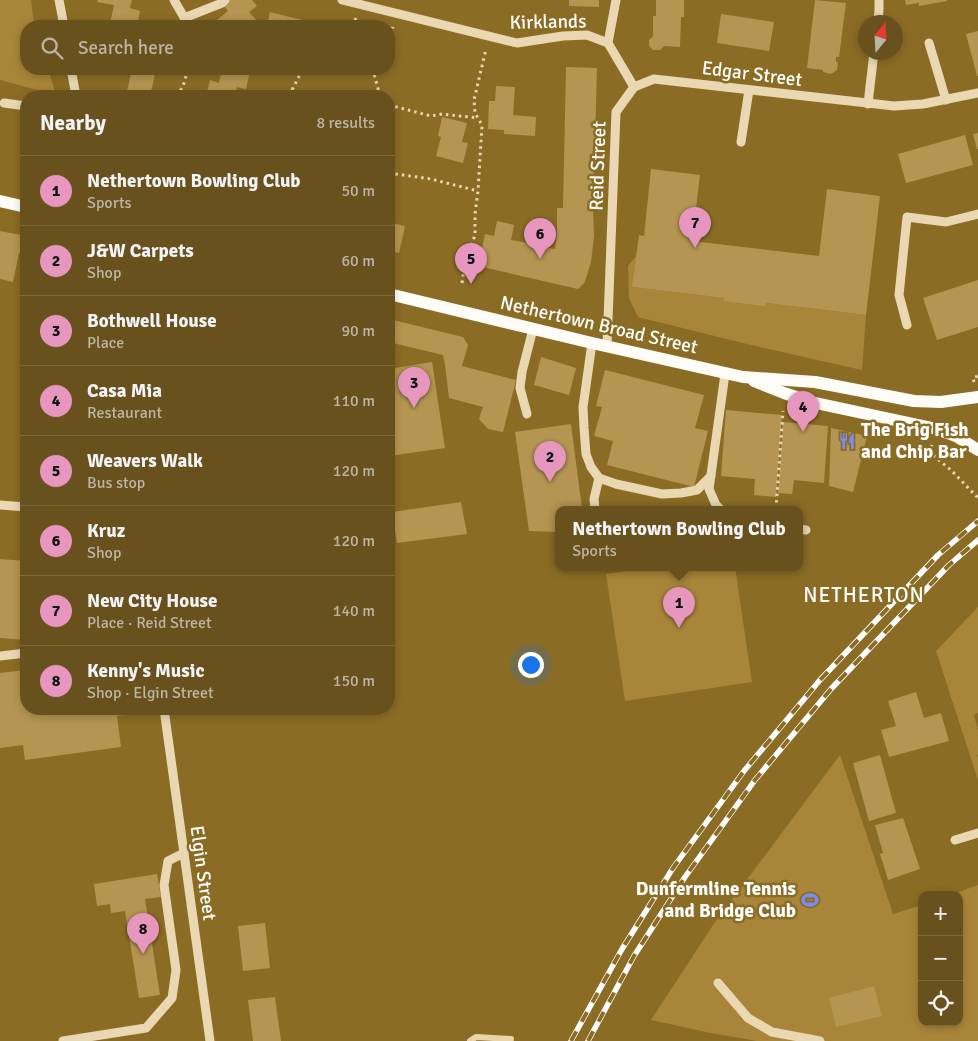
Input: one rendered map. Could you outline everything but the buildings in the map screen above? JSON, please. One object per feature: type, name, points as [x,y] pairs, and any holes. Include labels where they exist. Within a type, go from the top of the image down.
[{"type":"main road","points":[[0,201],[20,206]]},
{"type":"main road","name":"Nethertown Broad Street","points":[[395,295],[725,374],[815,382],[914,402],[941,402],[978,397]]},
{"type":"main road","name":"Nethertown Broad Street","points":[[743,377],[811,402],[937,429],[956,436],[978,450]]},
{"type":"street","points":[[59,0],[63,20]]},
{"type":"street","points":[[174,0],[185,20]]},
{"type":"street","points":[[190,20],[225,0]]},
{"type":"street","name":"Kirklands","points":[[342,0],[517,43],[563,36],[588,35],[608,43]]},
{"type":"street","points":[[616,0],[608,43],[634,87]]},
{"type":"street","points":[[879,0],[879,15]]},
{"type":"street","points":[[929,43],[946,100]]},
{"type":"street","points":[[868,104],[873,60]]},
{"type":"street","points":[[72,75],[75,90]]},
{"type":"street","name":"Edgar Street","points":[[634,87],[654,79],[894,106],[923,104],[978,94]]},
{"type":"street","name":"Reid Street","points":[[607,346],[616,112],[634,87]]},
{"type":"street","points":[[741,142],[749,90]]},
{"type":"street","points":[[4,103],[20,105]]},
{"type":"street","points":[[907,325],[899,295],[907,217],[946,222],[978,214]]},
{"type":"street","points":[[527,414],[520,388],[534,329]]},
{"type":"street","points":[[592,343],[583,407],[583,421],[586,454],[591,467],[599,478],[616,484],[662,494],[697,490],[711,476]]},
{"type":"street","points":[[717,506],[710,489],[725,374]]},
{"type":"street","points":[[595,506],[594,499],[599,478]]},
{"type":"street","points":[[0,505],[20,507]]},
{"type":"street","points":[[0,656],[20,654]]},
{"type":"street","name":"Elgin Street","points":[[165,715],[210,1041]]},
{"type":"street","points":[[955,840],[978,833]]},
{"type":"street","points":[[63,1041],[146,1028],[172,998],[176,970],[164,885],[168,861],[184,853]]},
{"type":"street","points":[[718,983],[748,1018],[772,1032],[820,1041]]},
{"type":"path","points":[[462,283],[465,263],[475,235],[478,191],[482,125],[475,113],[474,100],[489,36]]},
{"type":"path","points":[[181,90],[186,75]]},
{"type":"path","points":[[292,90],[300,75]]},
{"type":"path","points":[[374,75],[378,90]]},
{"type":"path","points":[[395,107],[431,116],[442,114],[478,118]]},
{"type":"path","points":[[395,174],[431,179],[478,191]]},
{"type":"path","points":[[776,506],[783,408]]},
{"type":"shaded area","points":[[0,0],[31,0],[34,20],[20,20],[20,75],[50,75],[54,90],[37,90],[0,80]]},
{"type":"shaded area","points":[[636,256],[633,287],[724,298],[723,300],[765,306],[766,303],[866,315],[862,370],[638,317],[629,298],[628,266]]},
{"type":"shaded area","points":[[627,571],[736,571],[752,682],[625,701],[606,574]]},
{"type":"shaded area","points":[[978,607],[978,713],[974,715],[978,730],[978,780],[936,651]]},
{"type":"shaded area","name":"Dunfermline Tennis and Bridge Club","points":[[840,755],[893,914],[918,906],[918,1026],[963,1026],[962,891],[978,885],[978,1041],[757,1041],[651,1020],[713,925]]},
{"type":"waterway","points":[[470,1041],[476,1037],[511,1039]]},
{"type":"railway","points":[[571,1041],[622,949],[673,868],[744,771],[820,680],[938,555],[978,521]]},
{"type":"railway","points":[[588,1041],[634,956],[685,877],[755,780],[831,689],[949,565],[978,540]]},
{"type":"place","name":"New City House","points":[[695,248]]},
{"type":"place","name":"Kruz","points":[[540,259]]},
{"type":"place","name":"Weavers Walk","points":[[471,284]]},
{"type":"place","name":"Bothwell House","points":[[414,408]]},
{"type":"place","name":"Casa Mia","points":[[803,432]]},
{"type":"place","name":"The Brig Fish and Chip Bar","points":[[847,441]]},
{"type":"place","name":"J&W Carpets","points":[[550,482]]},
{"type":"place","name":"Nethertown Bowling Club","points":[[679,628]]},
{"type":"place","name":"Dunfermline Tennis and Bridge Club","points":[[810,900]]},
{"type":"place","name":"Kenny's Music","points":[[143,954]]},
{"type":"district","name":"NETHERTON","points":[[864,595]]}]
